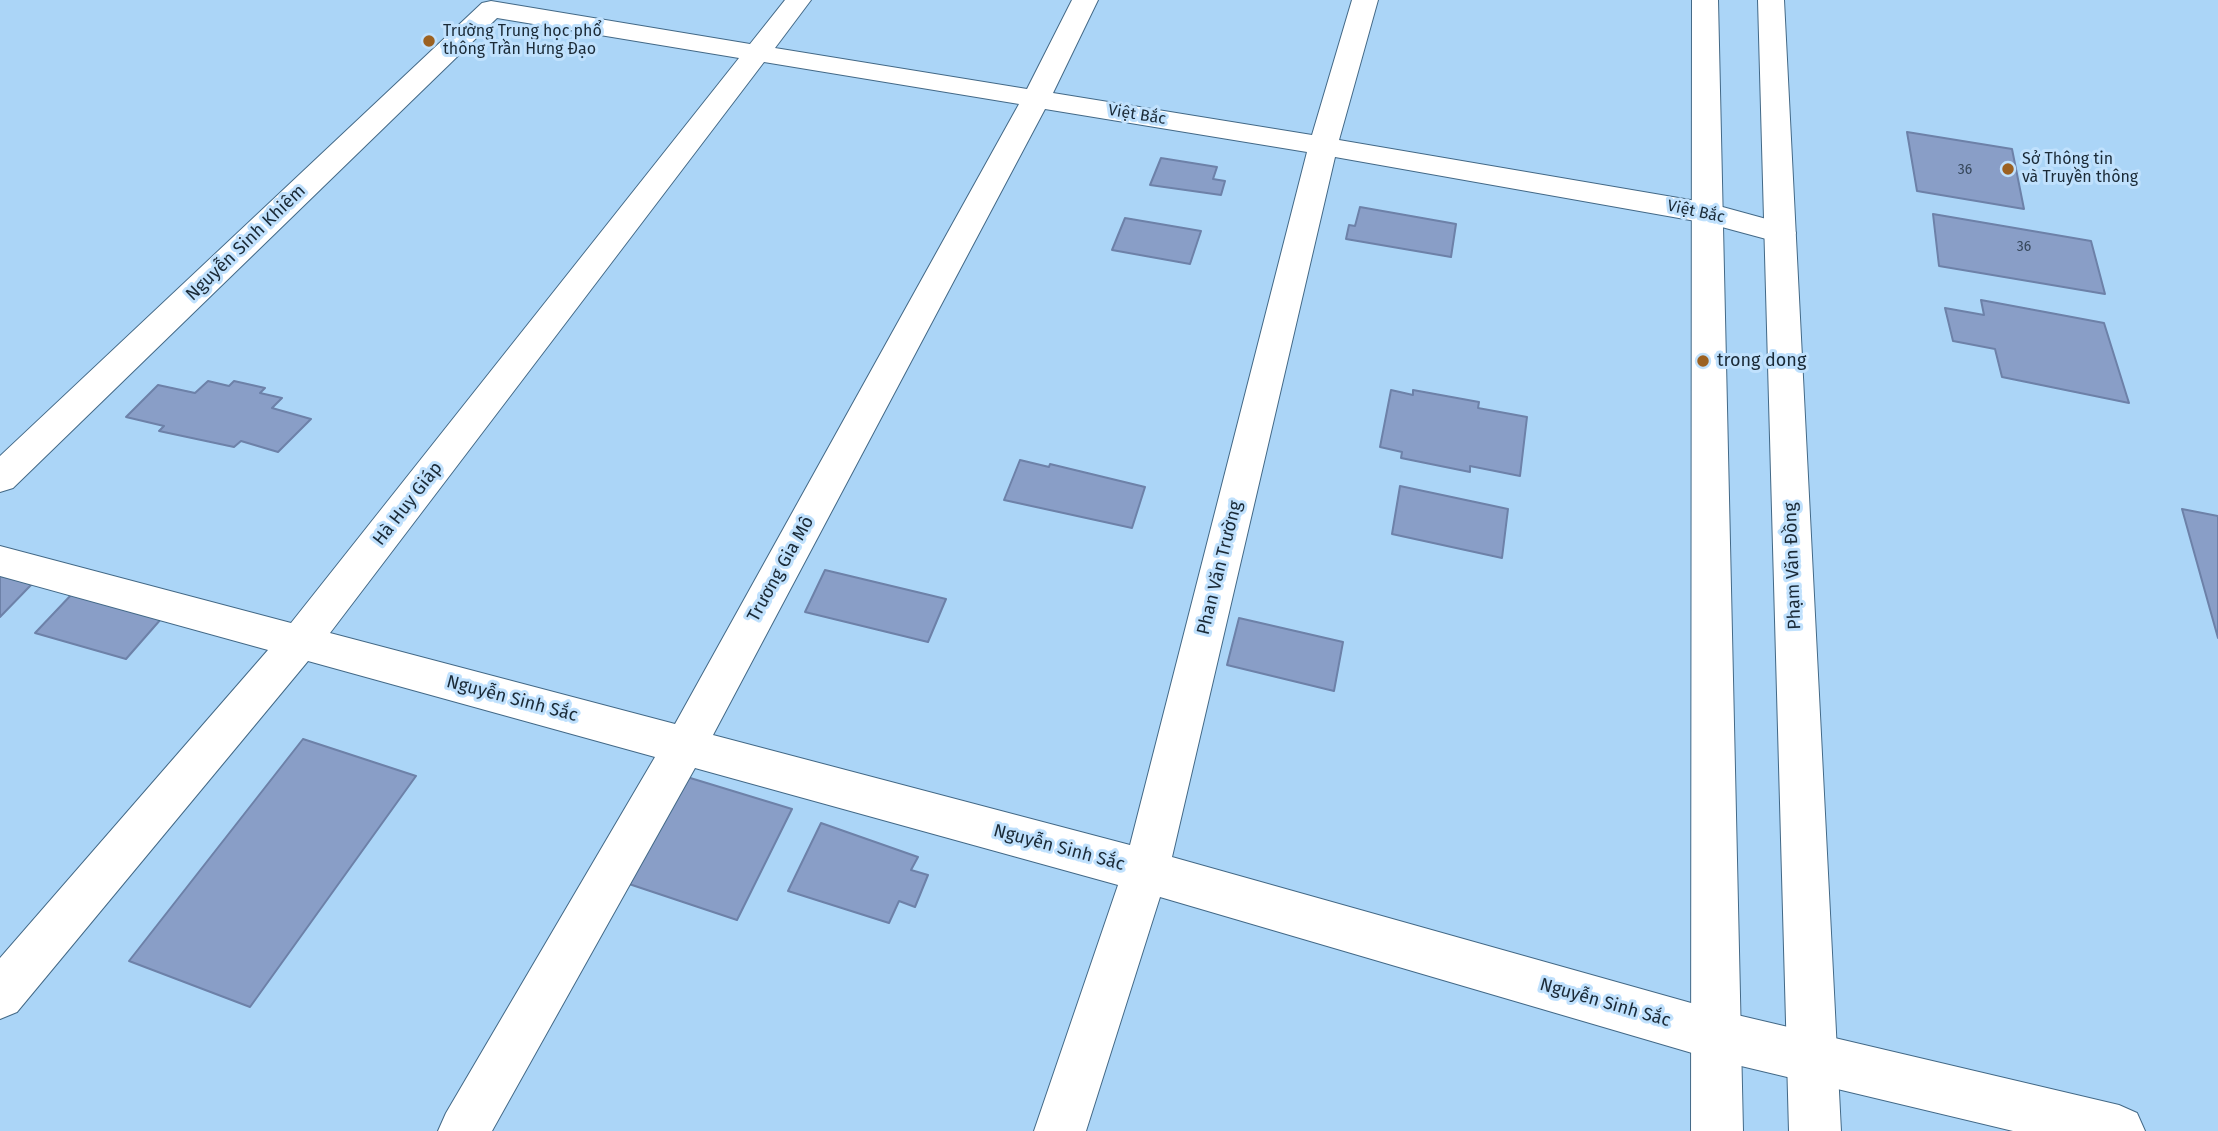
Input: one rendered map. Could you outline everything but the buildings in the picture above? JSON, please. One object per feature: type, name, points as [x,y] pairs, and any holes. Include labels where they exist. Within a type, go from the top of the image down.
[{"type":"street","name":"Hà Huy Giáp","points":[[0,995],[300,642],[798,0]]},
{"type":"street","name":"Trương Gia Mô","points":[[464,1131],[685,746],[1036,99],[1085,0]]},
{"type":"street","name":"Phan Văn Trường","points":[[1060,1131],[1146,871],[1323,146],[1364,0]]},
{"type":"street","points":[[1705,0],[1717,1131]]},
{"type":"street","name":"Phạm Văn Đồng","points":[[1771,0],[1815,1131]]},
{"type":"street","name":"Việt Bắc","points":[[491,9],[1323,146],[1708,213],[1781,233]]},
{"type":"street","name":"Nguyễn Sinh Khiêm","points":[[0,478],[491,9]]},
{"type":"street","name":"Nguyễn Sinh Sắc","points":[[0,561],[1146,871],[1716,1035],[2119,1131]]},
{"type":"place","name":"Trường Trung học phổ thông Trần Hưng Đạo","points":[[429,41]]},
{"type":"place","name":"Sở Thông tin và Truyền thông","points":[[2008,169]]},
{"type":"place","name":"trong dong","points":[[1703,361]]}]
